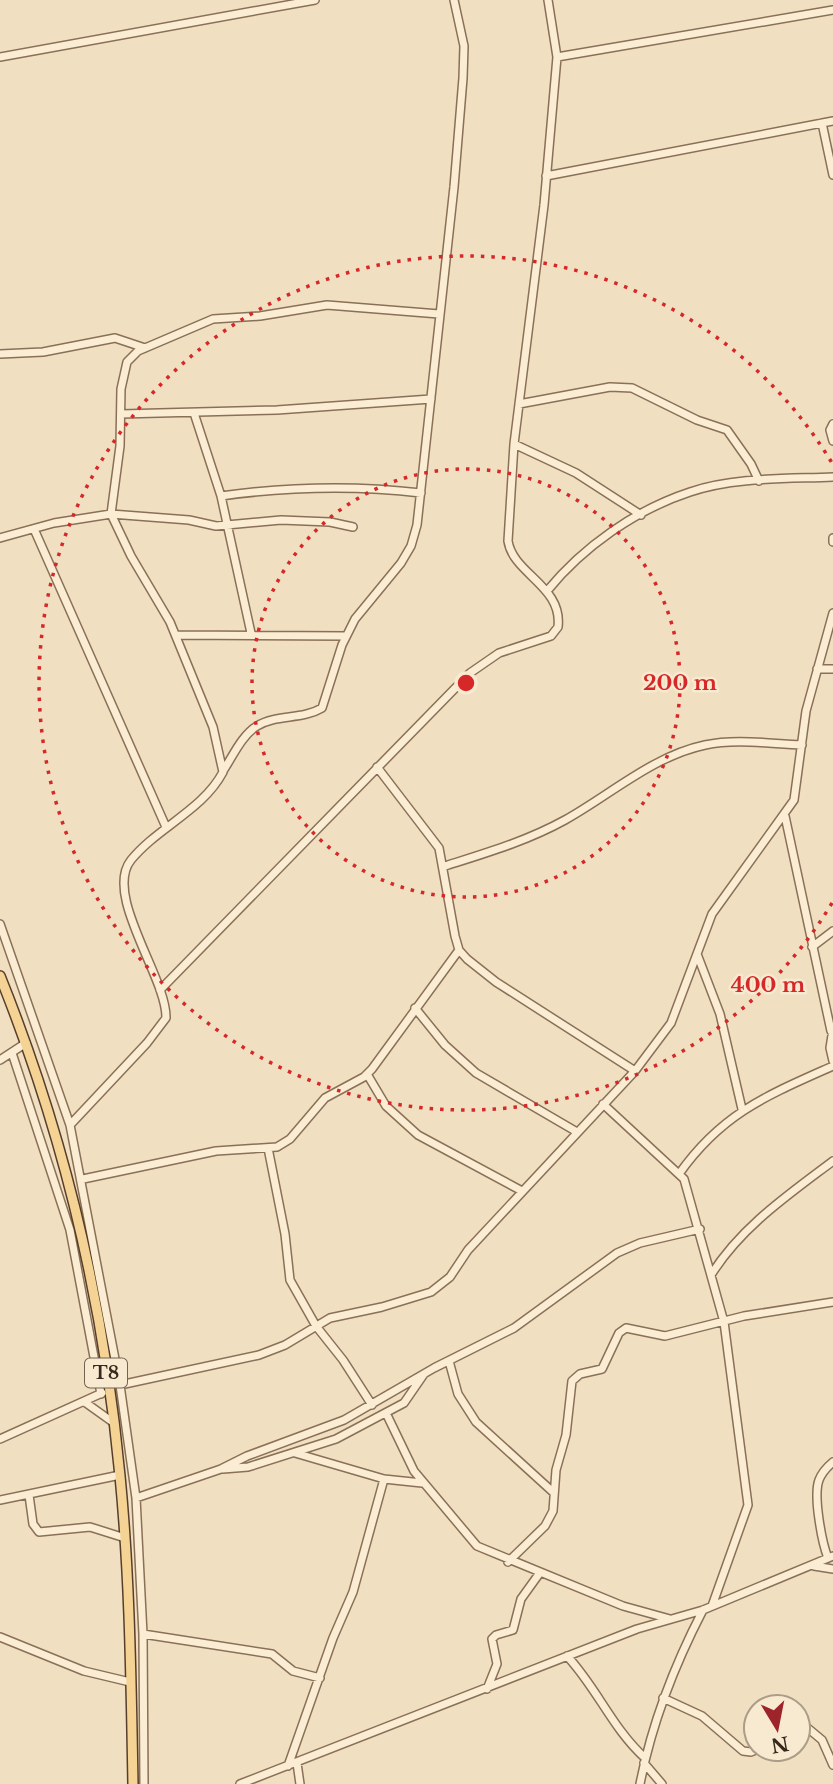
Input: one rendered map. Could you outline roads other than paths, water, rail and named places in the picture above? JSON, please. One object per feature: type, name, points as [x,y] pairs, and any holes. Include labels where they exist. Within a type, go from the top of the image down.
[{"type":"main road","name":"T8","points":[[0,976],[26,1043],[80,1230],[105,1392],[114,1423],[125,1538],[133,1784]]},
{"type":"street","points":[[0,57],[315,0]]},
{"type":"street","points":[[70,1125],[160,1028],[166,1010],[133,921],[125,874],[128,863],[166,827],[205,798],[255,727],[271,721],[296,718],[322,708],[346,636],[355,619],[411,547],[421,493],[454,187],[464,59],[454,0]]},
{"type":"street","points":[[160,990],[484,660],[555,632],[559,619],[547,591],[509,549],[514,444],[546,176],[557,57],[548,0]]},
{"type":"street","points":[[557,57],[833,10]]},
{"type":"street","points":[[546,176],[833,121]]},
{"type":"street","points":[[822,123],[833,175]]},
{"type":"street","points":[[223,772],[212,727],[176,635],[111,514],[124,370],[132,356],[145,348],[210,319],[260,316],[308,307],[349,305],[439,314]]},
{"type":"street","points":[[0,354],[43,352],[115,338],[145,348]]},
{"type":"street","points":[[519,404],[610,387],[632,388],[697,420],[727,430],[751,464],[759,481]]},
{"type":"street","points":[[121,414],[431,399]]},
{"type":"street","points":[[194,412],[221,496],[251,634]]},
{"type":"street","points":[[833,424],[830,430],[833,441]]},
{"type":"street","points":[[514,444],[576,473],[640,515]]},
{"type":"street","points":[[547,591],[570,563],[640,515],[690,492],[759,481],[833,477]]},
{"type":"street","points":[[221,496],[256,491],[376,488],[421,493]]},
{"type":"street","points":[[0,538],[111,514],[227,526],[281,520],[330,522],[353,527]]},
{"type":"street","points":[[34,529],[166,827]]},
{"type":"street","points":[[120,1385],[259,1355],[285,1345],[330,1318],[382,1307],[443,1285],[468,1250],[635,1070],[671,1023],[712,914],[794,800],[806,711],[833,613]]},
{"type":"street","points":[[176,635],[346,636]]},
{"type":"street","points":[[817,669],[833,669]]},
{"type":"street","points":[[445,866],[530,837],[563,821],[651,766],[690,748],[720,742],[802,745]]},
{"type":"street","points":[[377,768],[433,836],[445,866],[459,950],[496,982],[635,1070]]},
{"type":"street","points":[[679,1174],[693,1153],[741,1109],[833,1063],[832,1030],[785,816]]},
{"type":"street","points":[[0,924],[70,1125],[83,1179],[120,1385],[136,1498],[144,1634],[144,1784]]},
{"type":"street","points":[[812,947],[833,931]]},
{"type":"street","points":[[83,1179],[216,1151],[268,1148],[290,1139],[325,1098],[367,1074],[459,950]]},
{"type":"street","points":[[697,954],[720,1014],[741,1109]]},
{"type":"street","points":[[415,1008],[444,1045],[476,1073],[577,1132]]},
{"type":"street","points":[[0,1060],[26,1043]]},
{"type":"street","points":[[0,1439],[86,1403],[105,1392],[70,1230],[12,1053]]},
{"type":"street","points":[[367,1074],[386,1107],[418,1135],[522,1191]]},
{"type":"street","points":[[603,1104],[684,1180],[700,1228],[724,1322],[748,1505],[712,1606]]},
{"type":"street","points":[[268,1148],[285,1234],[287,1271],[316,1326],[343,1360],[372,1405]]},
{"type":"street","points":[[711,1275],[727,1249],[748,1228],[833,1161]]},
{"type":"street","points":[[136,1498],[221,1469],[247,1456],[344,1420],[424,1374],[514,1328],[617,1253],[640,1243],[700,1228]]},
{"type":"street","points":[[508,1562],[549,1520],[553,1511],[574,1378],[602,1369],[620,1333],[626,1328],[665,1336],[833,1302]]},
{"type":"street","points":[[449,1361],[458,1394],[475,1422],[554,1493]]},
{"type":"street","points":[[221,1469],[248,1467],[336,1439],[404,1403],[424,1374]]},
{"type":"street","points":[[86,1403],[114,1423]]},
{"type":"street","points":[[386,1413],[407,1461],[477,1546],[508,1562],[639,1612],[671,1619]]},
{"type":"street","points":[[294,1453],[384,1479],[423,1483]]},
{"type":"street","points":[[240,1784],[637,1629],[704,1611],[832,1557],[822,1539],[817,1487],[819,1478],[833,1462]]},
{"type":"street","points":[[0,1500],[120,1475]]},
{"type":"street","points":[[288,1766],[356,1581],[384,1479]]},
{"type":"street","points":[[29,1495],[33,1524],[39,1532],[90,1527],[125,1538]]},
{"type":"street","points":[[813,1566],[833,1569]]},
{"type":"street","points":[[487,1689],[497,1664],[492,1639],[496,1635],[513,1630],[521,1599],[539,1574]]},
{"type":"street","points":[[640,1784],[663,1698],[704,1611]]},
{"type":"street","points":[[637,1629],[639,1612]]},
{"type":"street","points":[[682,1617],[694,1629]]},
{"type":"street","points":[[144,1634],[272,1654],[293,1671],[320,1678]]},
{"type":"street","points":[[0,1637],[84,1671],[130,1682]]},
{"type":"street","points":[[567,1656],[587,1678],[622,1734],[663,1784]]},
{"type":"street","points":[[663,1698],[702,1716],[742,1750]]},
{"type":"street","points":[[812,1732],[822,1740],[833,1765]]},
{"type":"street","points":[[296,1763],[300,1784]]}]
